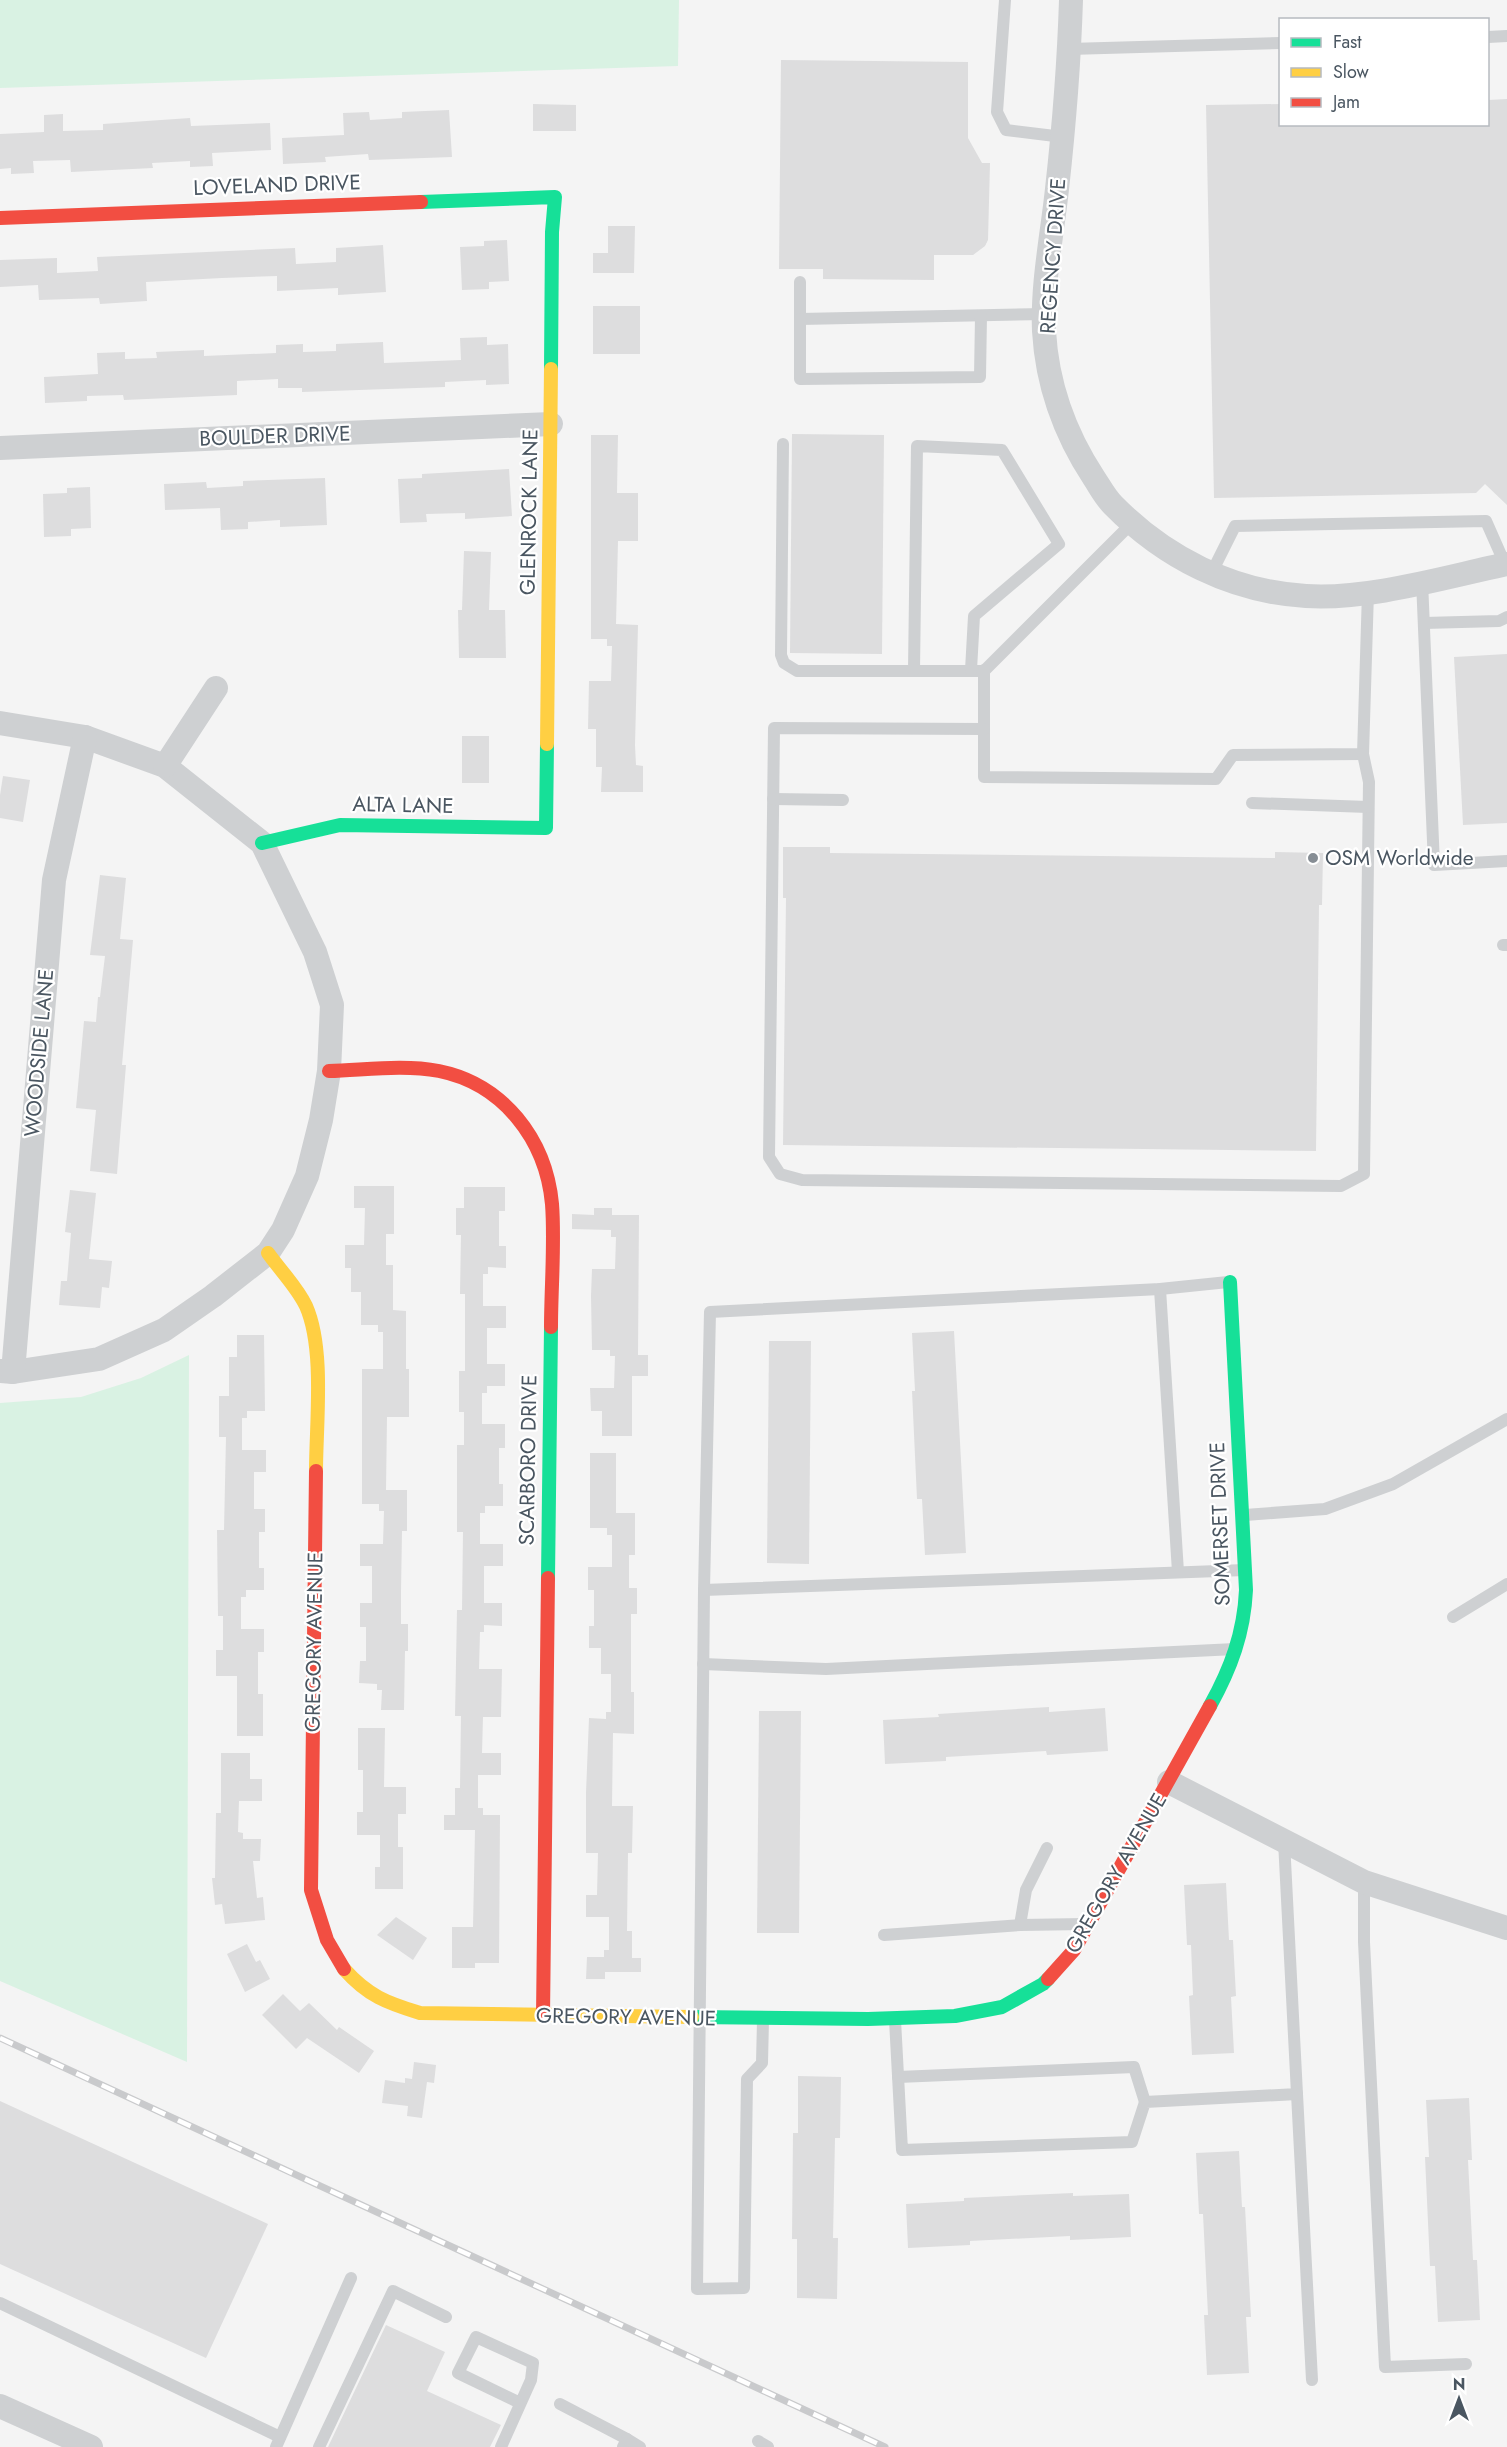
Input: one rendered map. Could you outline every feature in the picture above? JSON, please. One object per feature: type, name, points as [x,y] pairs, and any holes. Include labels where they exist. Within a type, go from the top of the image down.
[{"type":"street","name":"REGENCY DRIVE","points":[[1071,0],[1063,137],[1044,332],[1051,379],[1069,434],[1081,458],[1112,504],[1165,549],[1211,574],[1257,590],[1322,596],[1368,592],[1506,564]]},
{"type":"street","name":"LOVELAND DRIVE","points":[[0,218],[555,197]]},
{"type":"street","name":"GLENROCK LANE","points":[[546,828],[552,232],[555,197]]},
{"type":"street","name":"BOULDER DRIVE","points":[[0,448],[551,424]]},
{"type":"street","points":[[165,766],[216,688]]},
{"type":"street","points":[[0,723],[85,737],[165,766],[262,843],[315,952],[332,1005],[329,1071],[321,1120],[307,1176],[284,1230],[268,1253],[213,1296],[164,1330],[99,1359],[7,1371]]},
{"type":"street","name":"WOODSIDE LANE","points":[[7,1371],[54,880],[85,737]]},
{"type":"street","name":"ALTA LANE","points":[[262,843],[340,825],[546,828]]},
{"type":"street","name":"SCARBORO DRIVE","points":[[329,1071],[428,1070],[468,1080],[500,1099],[515,1114],[536,1143],[547,1174],[552,1204],[543,2016]]},
{"type":"street","name":"GREGORY AVENUE","points":[[268,1253],[305,1304],[313,1326],[317,1358],[311,1890],[328,1946],[351,1977],[369,1993],[386,2002],[420,2013],[543,2016],[896,2019],[955,2016],[1002,2007],[1043,1984],[1074,1950],[1168,1782],[1364,1882],[1507,1928]]},
{"type":"street","name":"SOMERSET DRIVE","points":[[1168,1782],[1227,1676],[1238,1649],[1246,1613],[1246,1570],[1230,1282]]},
{"type":"street","points":[[0,2406],[91,2447]]},
{"type":"lane","points":[[1005,0],[997,112],[1006,130],[1063,137]]},
{"type":"lane","points":[[1489,37],[1507,36]]},
{"type":"lane","points":[[1069,49],[1279,43]]},
{"type":"lane","points":[[800,282],[800,379],[980,377],[981,316]]},
{"type":"lane","points":[[800,319],[1045,314]]},
{"type":"lane","points":[[783,444],[781,655],[784,663],[797,671],[978,670],[1133,522]]},
{"type":"lane","points":[[914,670],[917,446],[1002,450],[1059,544],[974,616],[984,729],[984,777],[1216,778],[1233,755],[1363,754]]},
{"type":"lane","points":[[1211,574],[1234,526],[1486,520],[1506,564]]},
{"type":"lane","points":[[1422,581],[1434,865],[1507,861]]},
{"type":"lane","points":[[984,729],[774,728],[770,1157],[780,1174],[802,1180],[1341,1186],[1364,1174],[1369,782],[1363,754],[1368,592]]},
{"type":"lane","points":[[1424,623],[1499,621],[1507,617]]},
{"type":"lane","points":[[773,799],[843,800]]},
{"type":"lane","points":[[1252,803],[1368,807]]},
{"type":"lane","points":[[763,2018],[762,2062],[747,2079],[744,2288],[697,2289],[703,1664],[710,1312],[1160,1288],[1230,1282]]},
{"type":"lane","points":[[1160,1288],[1178,1572]]},
{"type":"lane","points":[[1243,1515],[1326,1509],[1393,1484],[1507,1419]]},
{"type":"lane","points":[[704,1590],[1246,1570]]},
{"type":"lane","points":[[1453,1617],[1507,1584]]},
{"type":"lane","points":[[703,1664],[826,1669],[1238,1649]]},
{"type":"lane","points":[[1284,1841],[1312,2380]]},
{"type":"lane","points":[[1020,1925],[1026,1890],[1047,1848]]},
{"type":"lane","points":[[1364,1882],[1364,1942],[1385,2367],[1466,2364]]},
{"type":"lane","points":[[884,1935],[1020,1925],[1089,1924]]},
{"type":"lane","points":[[896,2019],[898,2077],[902,2150],[1132,2142],[1145,2102],[1134,2067],[898,2077]]},
{"type":"lane","points":[[1145,2102],[1297,2094]]},
{"type":"lane","points":[[0,2303],[278,2442],[351,2278]]},
{"type":"lane","points":[[319,2447],[393,2291],[446,2317]]},
{"type":"lane","points":[[501,2447],[531,2380],[533,2363],[476,2337],[458,2373],[520,2403]]},
{"type":"lane","points":[[560,2404],[625,2443],[640,2447]]},
{"type":"green space","points":[[0,0],[679,0],[678,66],[0,88]]},
{"type":"green space","points":[[189,1355],[187,2062],[0,1981],[0,1403],[81,1397],[141,1378]]},
{"type":"building","points":[[781,60],[968,62],[968,138],[982,163],[990,163],[988,240],[985,246],[973,255],[934,255],[934,280],[823,279],[823,269],[779,269]]},
{"type":"building","points":[[1507,99],[1507,505],[1485,484],[1476,493],[1214,498],[1206,105],[1279,104],[1279,126],[1489,126],[1489,100]]},
{"type":"building","points":[[533,104],[576,105],[576,131],[533,131]]},
{"type":"building","points":[[449,110],[452,157],[369,160],[368,154],[325,157],[326,162],[283,164],[282,138],[344,135],[343,113],[369,112],[370,120],[402,118],[402,112]]},
{"type":"building","points":[[63,114],[63,131],[103,130],[103,124],[190,118],[191,126],[270,123],[271,150],[212,153],[213,166],[190,167],[190,161],[152,163],[153,168],[71,172],[70,160],[33,161],[34,173],[11,174],[11,168],[0,169],[0,134],[44,132],[44,115]]},
{"type":"building","points":[[608,226],[635,226],[634,273],[593,273],[593,253],[608,253]]},
{"type":"building","points":[[507,240],[509,281],[489,282],[489,289],[462,290],[460,247],[484,246],[484,241]]},
{"type":"building","points":[[383,245],[386,292],[338,295],[338,288],[277,291],[277,276],[222,278],[146,282],[147,301],[100,304],[99,298],[39,300],[38,285],[0,287],[0,260],[57,258],[57,273],[98,271],[97,257],[295,248],[296,264],[336,262],[336,248]]},
{"type":"building","points":[[593,306],[640,306],[640,354],[593,354]]},
{"type":"building","points":[[487,337],[487,345],[508,344],[509,384],[486,385],[486,380],[445,382],[445,387],[302,392],[302,388],[278,388],[278,379],[237,381],[237,395],[124,400],[123,395],[87,396],[87,401],[45,403],[44,377],[98,374],[97,353],[125,352],[125,359],[157,358],[156,352],[204,350],[204,356],[276,353],[276,345],[303,344],[303,352],[336,351],[336,344],[383,342],[384,363],[461,360],[460,338]]},
{"type":"building","points":[[792,434],[884,435],[882,654],[790,653]]},
{"type":"building","points":[[591,435],[618,435],[617,493],[638,493],[638,541],[618,541],[616,624],[638,625],[635,745],[636,765],[643,766],[643,792],[601,792],[602,767],[596,767],[596,729],[588,729],[589,681],[611,681],[612,646],[607,646],[607,639],[591,639]]},
{"type":"building","points":[[509,469],[512,516],[465,519],[465,513],[426,514],[427,522],[400,523],[398,479],[422,478],[422,474]]},
{"type":"building","points":[[325,478],[327,525],[280,527],[280,520],[248,522],[248,529],[221,530],[220,508],[165,510],[164,484],[206,482],[207,488],[243,486],[243,481]]},
{"type":"building","points":[[90,487],[91,528],[71,529],[71,536],[44,537],[43,494],[67,493],[67,488]]},
{"type":"building","points":[[464,551],[491,552],[489,610],[505,610],[506,658],[459,658],[458,610],[462,610]]},
{"type":"building","points":[[1507,654],[1507,823],[1463,825],[1454,657]]},
{"type":"building","points":[[462,736],[489,736],[489,783],[462,783]]},
{"type":"building","points":[[3,776],[30,780],[23,822],[0,818]]},
{"type":"building","points":[[783,847],[830,847],[830,853],[1275,858],[1275,852],[1323,853],[1322,905],[1319,905],[1316,1151],[783,1145],[786,898],[783,898]]},
{"type":"building","points":[[100,875],[126,878],[120,939],[133,940],[122,1065],[126,1065],[117,1174],[90,1171],[96,1110],[76,1108],[84,1021],[96,1022],[105,956],[90,955]]},
{"type":"building","points":[[354,1186],[394,1186],[394,1234],[386,1234],[386,1265],[393,1265],[393,1310],[406,1311],[409,1417],[387,1417],[386,1490],[407,1490],[407,1531],[402,1531],[401,1592],[401,1624],[408,1624],[404,1710],[381,1710],[382,1690],[377,1690],[377,1684],[359,1683],[360,1661],[366,1661],[366,1627],[360,1627],[360,1603],[372,1603],[372,1566],[360,1566],[360,1544],[383,1544],[384,1511],[379,1511],[379,1504],[362,1504],[362,1369],[383,1369],[383,1332],[378,1332],[378,1325],[361,1325],[361,1292],[351,1292],[351,1268],[345,1268],[345,1245],[364,1245],[365,1208],[354,1208]]},
{"type":"building","points":[[464,1187],[505,1187],[505,1211],[499,1211],[499,1246],[506,1246],[506,1268],[488,1267],[488,1274],[483,1274],[483,1306],[506,1306],[506,1328],[487,1328],[487,1364],[505,1364],[505,1386],[487,1386],[487,1393],[482,1393],[482,1424],[505,1424],[505,1448],[499,1448],[499,1484],[503,1484],[503,1506],[485,1506],[485,1513],[480,1513],[480,1544],[503,1544],[503,1566],[484,1566],[484,1603],[502,1603],[502,1626],[484,1625],[484,1632],[480,1632],[479,1669],[502,1669],[501,1717],[483,1717],[482,1753],[501,1753],[501,1775],[478,1775],[478,1808],[483,1808],[483,1815],[500,1815],[499,1963],[475,1963],[475,1968],[452,1968],[452,1927],[473,1927],[475,1830],[444,1830],[444,1815],[455,1815],[455,1788],[460,1788],[461,1716],[455,1716],[457,1610],[462,1610],[463,1532],[457,1532],[457,1445],[464,1445],[464,1412],[459,1412],[459,1371],[465,1371],[465,1294],[460,1294],[461,1235],[456,1235],[456,1208],[464,1208]]},
{"type":"building","points":[[70,1190],[96,1193],[89,1259],[112,1261],[109,1288],[102,1287],[100,1308],[59,1305],[61,1281],[67,1281],[71,1233],[65,1232]]},
{"type":"building","points":[[594,1208],[612,1208],[612,1215],[639,1215],[638,1355],[648,1355],[648,1376],[632,1376],[632,1436],[602,1436],[602,1411],[591,1411],[590,1388],[614,1388],[615,1356],[610,1356],[610,1350],[592,1350],[591,1296],[592,1269],[615,1269],[616,1237],[611,1237],[611,1230],[572,1229],[572,1214],[594,1215]]},
{"type":"building","points":[[954,1331],[966,1553],[925,1555],[922,1499],[917,1499],[912,1333]]},
{"type":"building","points":[[237,1335],[264,1335],[265,1411],[247,1411],[247,1418],[242,1418],[242,1450],[266,1450],[266,1472],[254,1472],[254,1509],[265,1509],[265,1532],[259,1532],[259,1568],[264,1568],[264,1590],[246,1590],[246,1597],[241,1597],[241,1629],[264,1629],[264,1652],[258,1652],[258,1694],[263,1694],[263,1736],[237,1736],[237,1676],[216,1676],[216,1650],[223,1650],[223,1616],[218,1616],[217,1530],[224,1530],[226,1437],[219,1437],[219,1396],[229,1396],[229,1357],[237,1357]]},
{"type":"building","points":[[769,1341],[811,1341],[809,1564],[767,1563]]},
{"type":"building","points":[[590,1453],[616,1453],[616,1513],[635,1513],[635,1555],[629,1555],[629,1588],[637,1588],[637,1614],[631,1614],[631,1692],[634,1692],[634,1734],[613,1733],[612,1806],[633,1806],[632,1853],[628,1853],[627,1931],[632,1931],[632,1958],[641,1958],[641,1972],[605,1972],[605,1979],[586,1979],[587,1957],[604,1957],[604,1950],[609,1950],[609,1917],[586,1917],[586,1895],[597,1895],[598,1853],[586,1853],[589,1718],[606,1719],[606,1712],[611,1712],[611,1674],[601,1674],[601,1648],[589,1648],[589,1626],[594,1626],[594,1590],[588,1590],[588,1567],[612,1567],[612,1535],[607,1535],[607,1528],[590,1528]]},
{"type":"building","points":[[1049,1707],[1049,1712],[1105,1708],[1108,1751],[1047,1755],[1046,1751],[946,1757],[946,1761],[885,1764],[883,1720]]},
{"type":"building","points":[[759,1711],[801,1711],[799,1933],[757,1933]]},
{"type":"building","points":[[358,1728],[385,1728],[384,1787],[406,1787],[406,1814],[398,1814],[398,1847],[403,1847],[403,1889],[375,1889],[375,1867],[380,1867],[380,1835],[357,1835],[357,1812],[363,1812],[363,1770],[358,1770]]},
{"type":"building","points":[[221,1753],[250,1753],[250,1779],[262,1779],[262,1801],[239,1801],[238,1832],[243,1833],[243,1839],[261,1839],[260,1861],[253,1861],[257,1898],[263,1897],[265,1920],[225,1924],[222,1904],[215,1905],[212,1878],[215,1878],[216,1813],[221,1813]]},
{"type":"building","points":[[1226,1883],[1229,1940],[1233,1940],[1236,1996],[1231,1997],[1234,2053],[1192,2055],[1189,1996],[1193,1995],[1191,1945],[1187,1945],[1184,1885]]},
{"type":"building","points":[[396,1917],[427,1938],[413,1960],[377,1935]]},
{"type":"building","points":[[247,1944],[256,1962],[260,1960],[270,1979],[245,1992],[227,1954]]},
{"type":"building","points":[[283,1994],[300,2011],[309,2003],[337,2030],[339,2027],[374,2051],[359,2073],[307,2038],[296,2049],[262,2015]]},
{"type":"building","points":[[414,2062],[436,2065],[434,2083],[427,2082],[422,2118],[407,2116],[408,2106],[382,2103],[385,2080],[405,2083],[405,2078],[412,2079]]},
{"type":"building","points":[[798,2076],[841,2077],[840,2138],[835,2138],[833,2238],[838,2238],[837,2299],[797,2298],[797,2239],[792,2239],[793,2133],[798,2133]]},
{"type":"building","points":[[1469,2098],[1472,2160],[1468,2160],[1473,2260],[1477,2260],[1480,2320],[1438,2322],[1435,2266],[1430,2266],[1425,2157],[1429,2157],[1426,2100]]},
{"type":"building","points":[[0,2101],[268,2224],[206,2358],[0,2264]]},
{"type":"building","points":[[1239,2151],[1242,2207],[1245,2207],[1251,2317],[1246,2317],[1249,2373],[1207,2375],[1204,2315],[1208,2315],[1203,2214],[1199,2214],[1196,2153]]},
{"type":"building","points":[[1073,2193],[1073,2196],[1129,2194],[1131,2237],[1070,2240],[1070,2236],[970,2241],[970,2245],[908,2248],[906,2204],[964,2201],[964,2198]]},
{"type":"building","points":[[386,2325],[445,2352],[427,2391],[501,2425],[490,2447],[328,2447]]},
{"type":"railway","points":[[0,2038],[885,2447]]},
{"type":"traffic: fast","points":[[421,202],[555,197],[552,232],[551,369]]},
{"type":"traffic: fast","points":[[262,843],[340,825],[546,828],[547,744]]},
{"type":"traffic: fast","points":[[1210,1706],[1235,1650],[1245,1606],[1246,1590],[1230,1282]]},
{"type":"traffic: fast","points":[[548,1578],[551,1327]]},
{"type":"traffic: fast","points":[[692,2017],[868,2019],[955,2016],[1002,2007],[1048,1979]]},
{"type":"traffic: slow","points":[[547,744],[551,369]]},
{"type":"traffic: slow","points":[[268,1253],[302,1299],[312,1324],[318,1365],[316,1471]]},
{"type":"traffic: slow","points":[[344,1969],[370,1992],[398,2006],[420,2013],[692,2017]]},
{"type":"traffic: jam","points":[[0,218],[421,202]]},
{"type":"traffic: jam","points":[[329,1071],[398,1068],[439,1071],[483,1088],[517,1118],[541,1158],[552,1204],[551,1327]]},
{"type":"traffic: jam","points":[[316,1471],[311,1890],[327,1940],[344,1969]]},
{"type":"traffic: jam","points":[[543,2016],[548,1578]]},
{"type":"traffic: jam","points":[[1048,1979],[1074,1950],[1210,1706]]},
{"type":"place","name":"OSM Worldwide","points":[[1313,858]]}]
